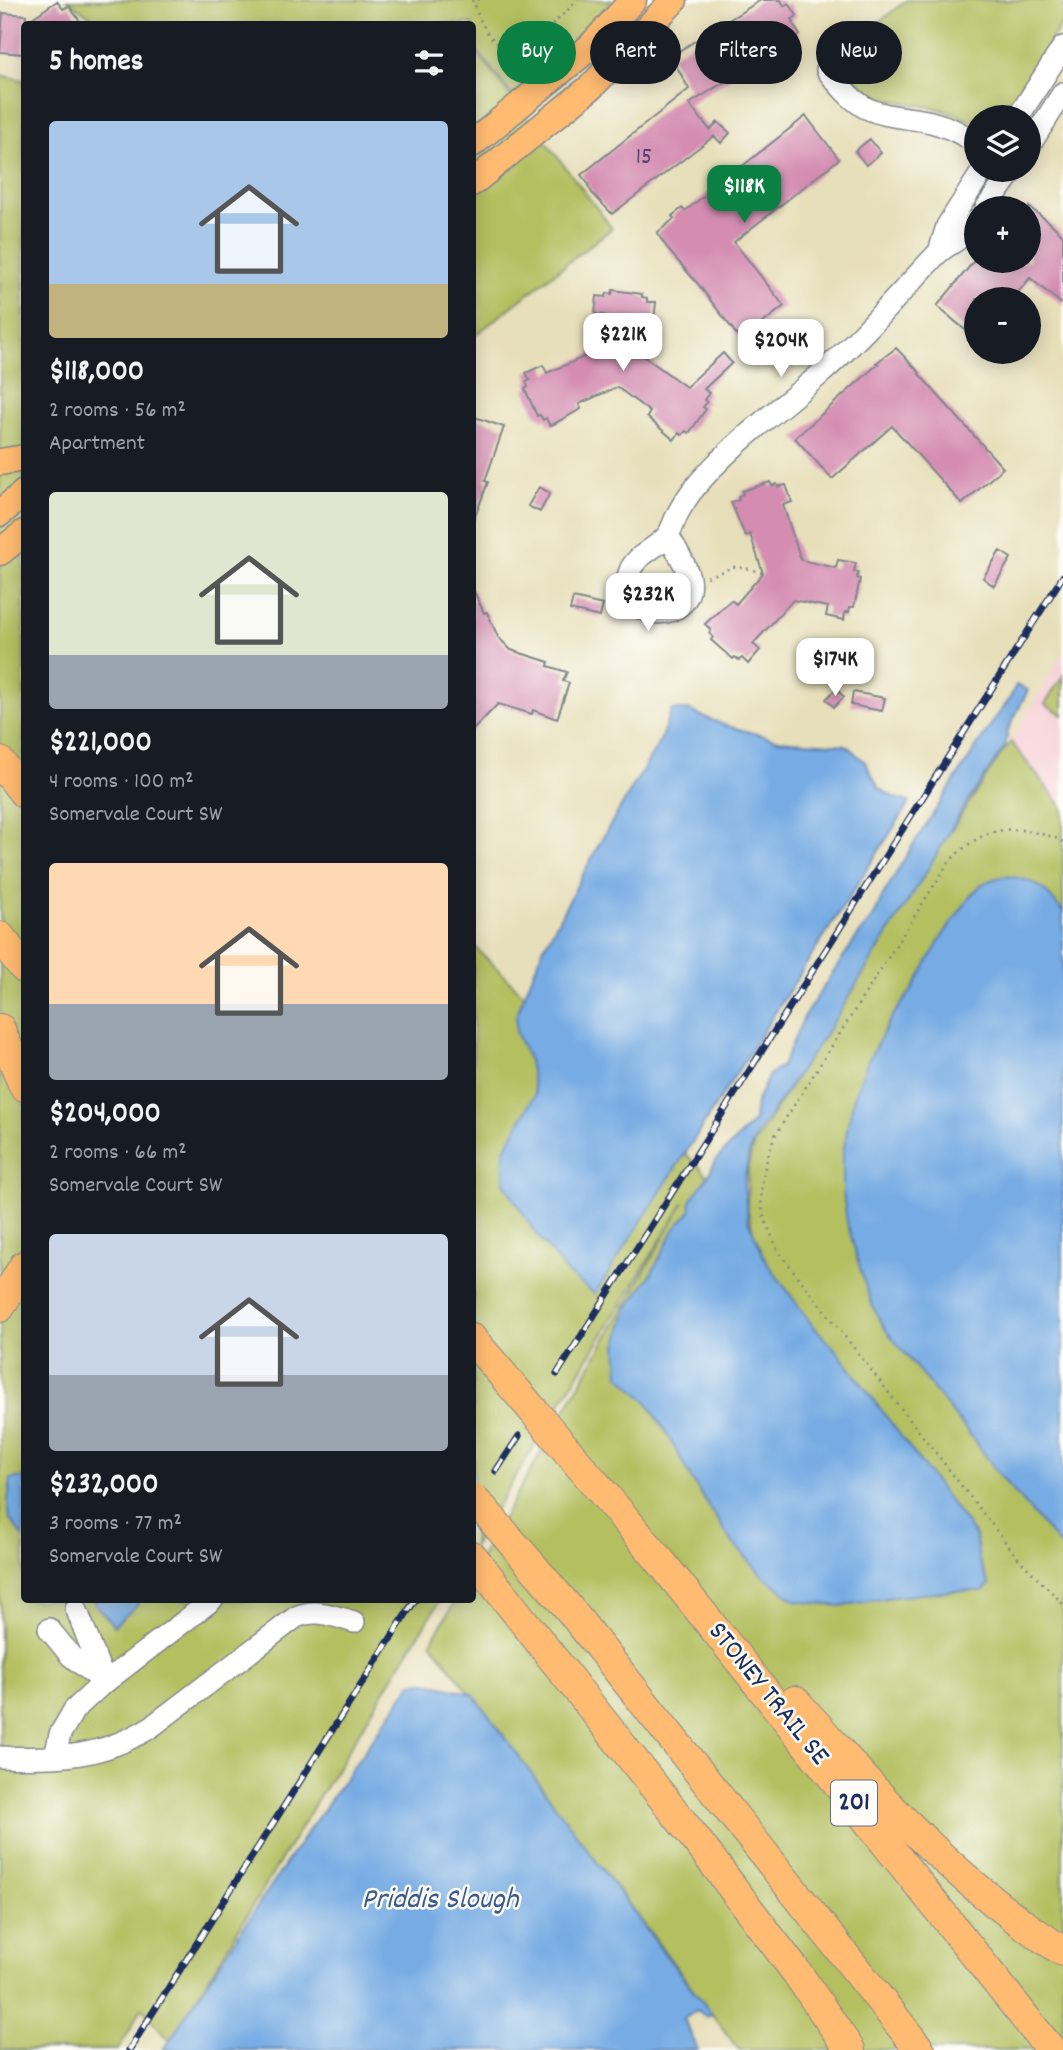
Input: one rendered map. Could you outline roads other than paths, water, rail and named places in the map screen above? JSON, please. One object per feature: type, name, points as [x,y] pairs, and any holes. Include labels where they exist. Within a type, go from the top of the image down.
[{"type":"highway","points":[[0,762],[21,789]]},
{"type":"highway","points":[[0,937],[21,964]]},
{"type":"highway","points":[[0,1029],[21,1079]]},
{"type":"highway","points":[[0,1307],[21,1271]]},
{"type":"highway","name":"STONEY TRAIL SE","points":[[476,1344],[657,1557],[1051,2050]]},
{"type":"highway","points":[[478,1504],[548,1584],[920,2050]]},
{"type":"highway","points":[[657,1557],[940,1855],[1020,1921],[1063,1951]]},
{"type":"highway","points":[[476,1561],[694,1837],[797,1973],[850,2050]]},
{"type":"main road","points":[[476,141],[590,47],[633,0]]},
{"type":"main road","points":[[476,180],[591,87],[674,0]]},
{"type":"main road","points":[[0,462],[21,458]]},
{"type":"main road","points":[[0,513],[21,496]]},
{"type":"street","points":[[1026,105],[1063,47]]},
{"type":"street","points":[[838,84],[863,106],[891,116],[931,122],[964,137]]},
{"type":"street","points":[[1041,127],[1063,93]]},
{"type":"street","points":[[939,251],[947,226],[975,182]]},
{"type":"street","points":[[668,535],[678,511],[717,463],[834,361],[888,309],[939,251],[964,235]]},
{"type":"street","points":[[55,1757],[60,1734],[74,1710],[208,1603]]},
{"type":"street","points":[[76,1608],[105,1683]]},
{"type":"street","points":[[0,1757],[55,1757],[106,1749],[138,1734],[197,1693],[296,1617],[306,1612],[317,1612],[354,1622]]},
{"type":"street","points":[[49,1629],[71,1656],[105,1683]]},
{"type":"water","points":[[1016,685],[1028,690],[1008,730],[1005,746],[962,810],[827,1032],[758,1132],[749,1152],[744,1185],[748,1220],[766,1261],[975,1535],[979,1560],[989,1585],[983,1591],[894,1597],[840,1606],[796,1601],[762,1575],[731,1541],[647,1402],[619,1375],[617,1345],[626,1310],[651,1274],[675,1228],[691,1211],[690,1201],[717,1159],[754,1121],[756,1103],[769,1075],[782,1066],[805,1015],[875,914],[911,848],[1009,700]]},
{"type":"water","points":[[671,710],[688,710],[724,725],[779,740],[846,745],[865,762],[879,788],[895,798],[910,802],[595,1294],[568,1274],[536,1234],[504,1183],[504,1151],[535,1094],[529,1061],[516,1032],[516,1016],[543,949],[602,839],[660,741]]},
{"type":"water","points":[[1007,876],[1034,883],[1051,897],[1063,912],[1063,1549],[1001,1477],[885,1329],[873,1307],[863,1279],[847,1222],[843,1193],[843,1153],[847,1130],[854,1097],[867,1063],[891,1018],[912,990],[941,938],[972,894],[982,884]]},
{"type":"water","points":[[21,1477],[21,1534],[10,1519],[8,1502],[11,1479]]},
{"type":"water","points":[[95,1603],[138,1603],[138,1604],[114,1626]]},
{"type":"water","name":"Priddis Slough","points":[[427,1682],[473,1694],[660,1948],[712,2014],[707,2017],[697,2010],[684,2019],[698,2050],[163,2050],[288,1860],[412,1683]]},
{"type":"railway","points":[[557,1374],[1063,576]]},
{"type":"railway","points":[[496,1471],[519,1436]]},
{"type":"railway","points":[[129,2050],[413,1603]]}]
